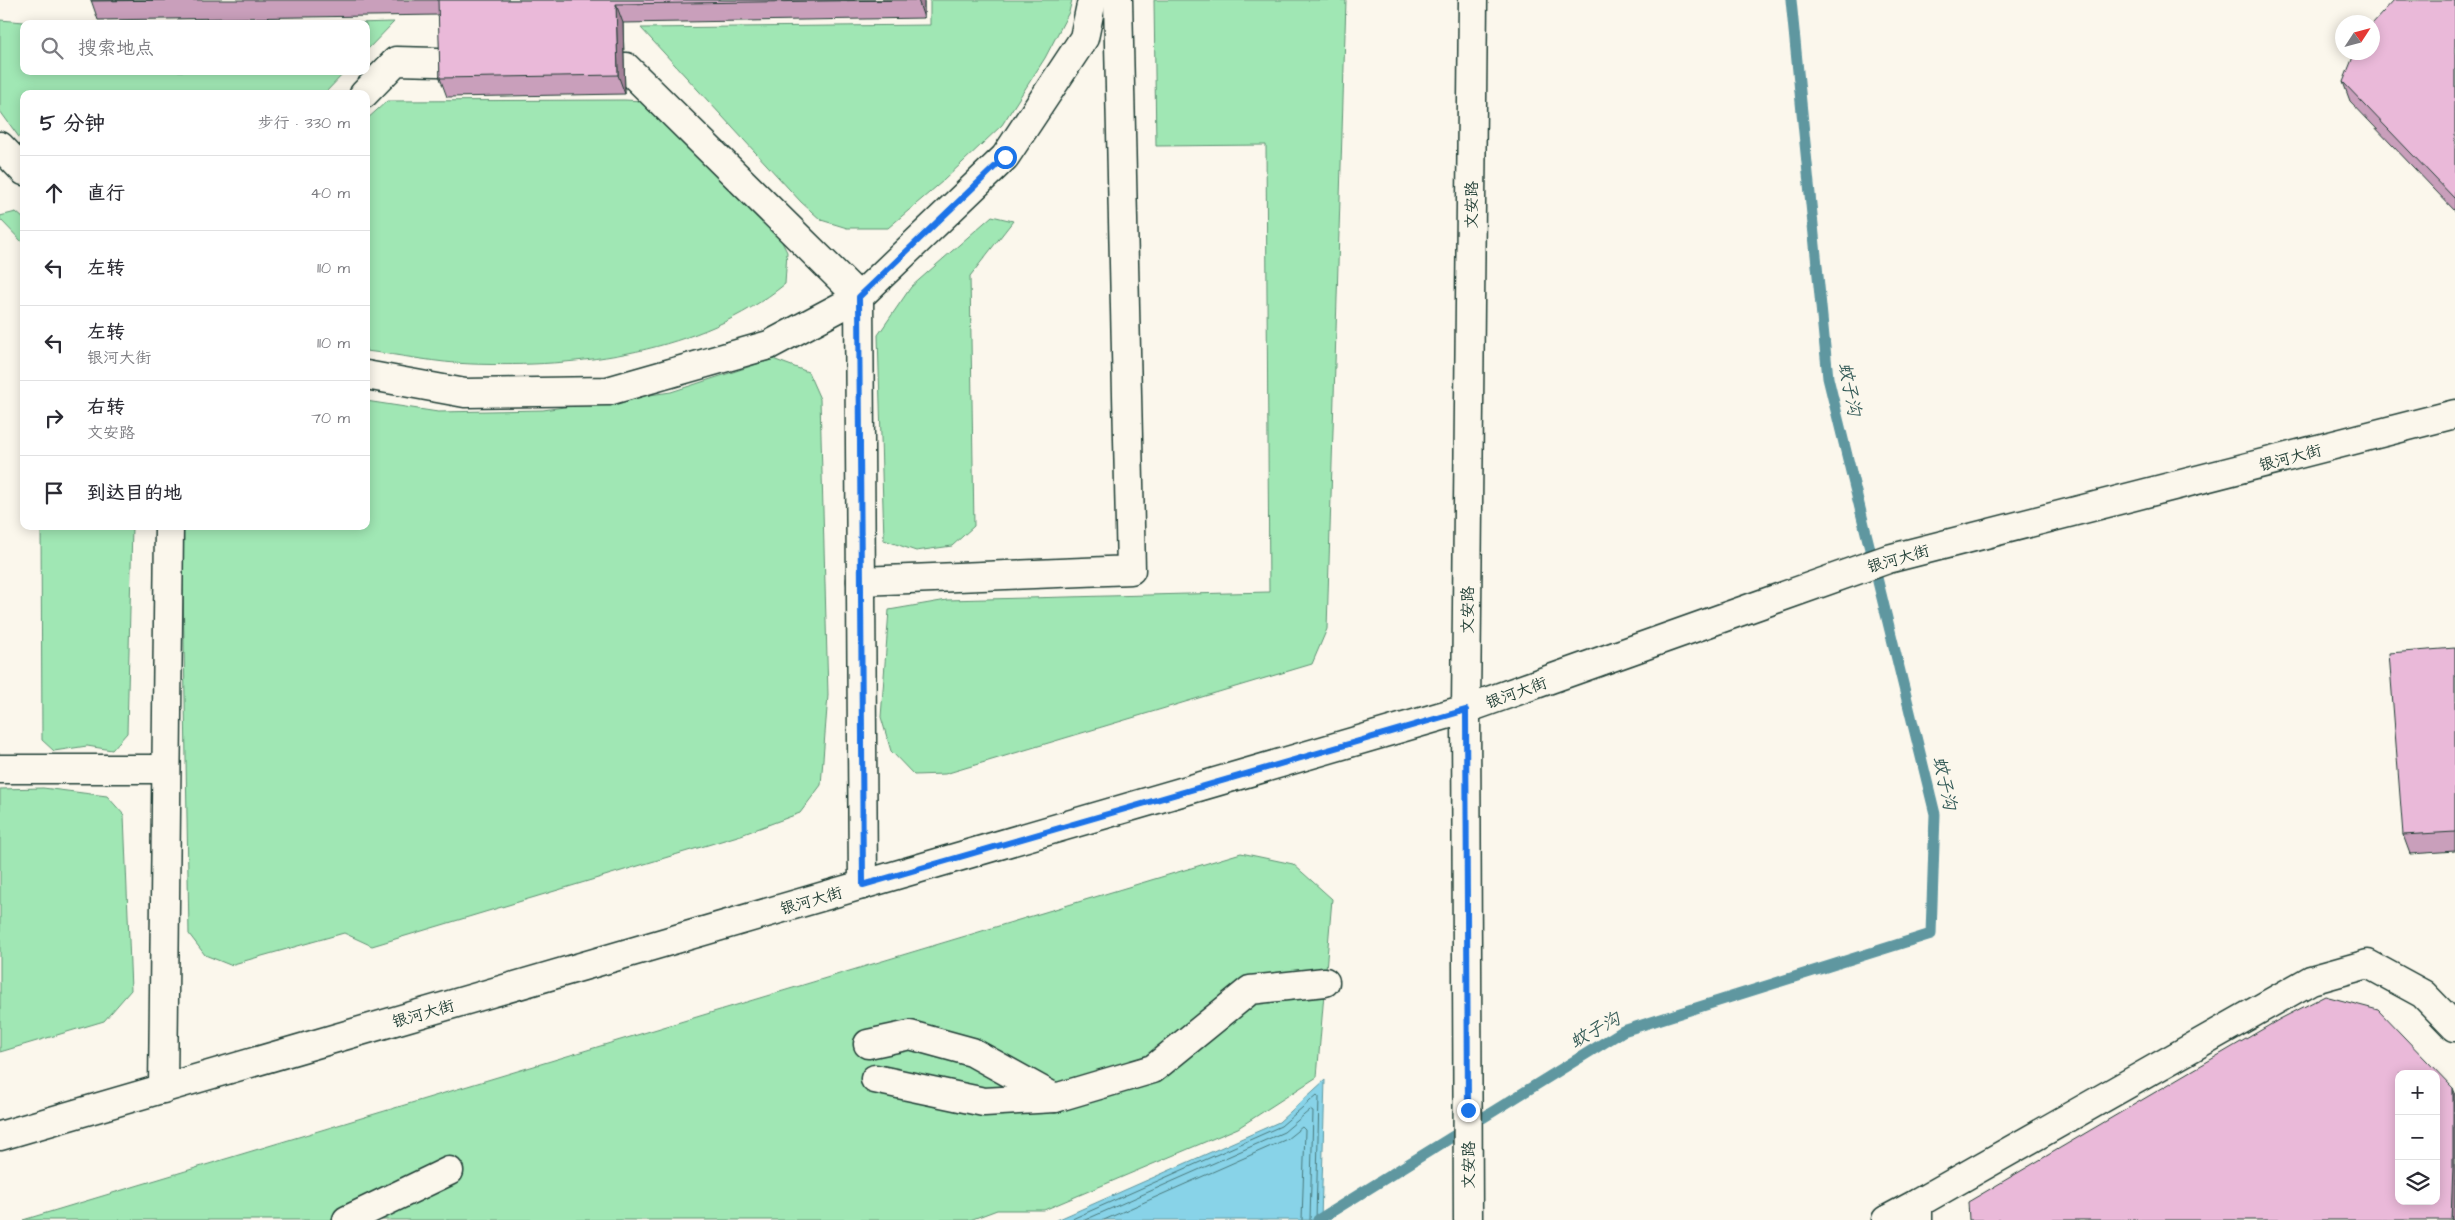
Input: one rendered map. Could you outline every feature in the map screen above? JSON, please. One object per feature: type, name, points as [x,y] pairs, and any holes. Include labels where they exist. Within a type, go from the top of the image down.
[{"type":"street","points":[[370,376],[465,393],[608,391],[769,344],[859,297],[1005,157],[1084,38],[1092,0]]},
{"type":"street","points":[[861,581],[1131,570],[1118,0]]},
{"type":"street","name":"文安路","points":[[1468,1220],[1466,710],[1473,0]]},
{"type":"street","points":[[368,90],[396,61],[502,64]]},
{"type":"street","points":[[559,65],[626,67],[859,297],[863,885]]},
{"type":"street","points":[[0,146],[15,172]]},
{"type":"street","name":"银河大街","points":[[0,1136],[1466,710],[1888,559],[2455,414]]},
{"type":"street","points":[[163,1089],[169,530]]},
{"type":"street","points":[[0,769],[166,769]]},
{"type":"street","points":[[1886,1220],[1918,1211],[2311,980],[2368,964],[2423,994],[2455,1027]]},
{"type":"street","points":[[875,1079],[984,1102],[1055,1098],[1153,1069],[1250,990],[1325,982]]},
{"type":"street","points":[[868,1044],[910,1035],[972,1052],[1055,1098]]},
{"type":"street","points":[[347,1220],[450,1171]]},
{"type":"green space","points":[[930,0],[1072,0],[1069,12],[1045,58],[1002,125],[943,181],[888,228],[847,228],[821,220],[801,202],[641,28],[930,25]]},
{"type":"green space","points":[[1154,0],[1346,0],[1327,629],[1312,664],[945,774],[914,775],[891,751],[881,717],[889,610],[947,600],[1269,592],[1266,145],[1156,146]]},
{"type":"green space","points":[[0,20],[20,22],[20,75],[342,75],[328,90],[20,90],[20,138],[0,111]]},
{"type":"green space","points":[[394,22],[370,47],[370,23]]},
{"type":"green space","points":[[387,101],[643,101],[777,232],[787,252],[785,284],[751,307],[715,326],[677,341],[595,359],[512,365],[472,364],[432,361],[370,352],[370,116]]},
{"type":"green space","points":[[16,212],[20,216],[20,240],[0,219],[0,216]]},
{"type":"green space","points":[[992,216],[1013,221],[970,276],[974,526],[952,546],[916,551],[884,540],[878,335],[911,287]]},
{"type":"green space","points":[[773,359],[808,372],[820,399],[828,695],[821,785],[800,813],[741,835],[372,946],[344,933],[230,965],[205,955],[189,934],[182,530],[370,530],[370,402],[438,412],[543,410],[671,392]]},
{"type":"green space","points":[[41,530],[132,530],[127,733],[112,750],[87,746],[54,751],[42,740]]},
{"type":"green space","points":[[43,788],[107,796],[124,815],[131,990],[104,1021],[0,1052],[0,789]]},
{"type":"green space","points":[[1241,853],[1293,864],[1332,899],[1317,1077],[1238,1128],[1044,1210],[997,1210],[970,1220],[23,1220]]},
{"type":"water","points":[[1325,1080],[1321,1220],[1057,1220],[1279,1122]]},
{"type":"building","points":[[91,0],[177,0],[91,1]]},
{"type":"building","points":[[438,0],[893,0],[616,4],[618,75],[440,78]]},
{"type":"building","points":[[2394,0],[2455,0],[2455,199],[2343,82],[2352,60],[2380,60],[2380,15]]},
{"type":"building","points":[[2455,648],[2455,832],[2403,835],[2389,653]]},
{"type":"building","points":[[2325,996],[2378,1010],[2436,1070],[2395,1070],[2395,1205],[2440,1205],[2440,1074],[2453,1088],[2451,1220],[1969,1220],[1968,1202],[2280,1019]]},
{"type":"waterway","name":"蚊子沟","points":[[1318,1220],[1623,1031],[1931,934],[1935,814],[1828,378],[1791,0]]},
{"type":"route","points":[[1005,157],[859,297],[863,885],[1466,710],[1468,1110]]}]
